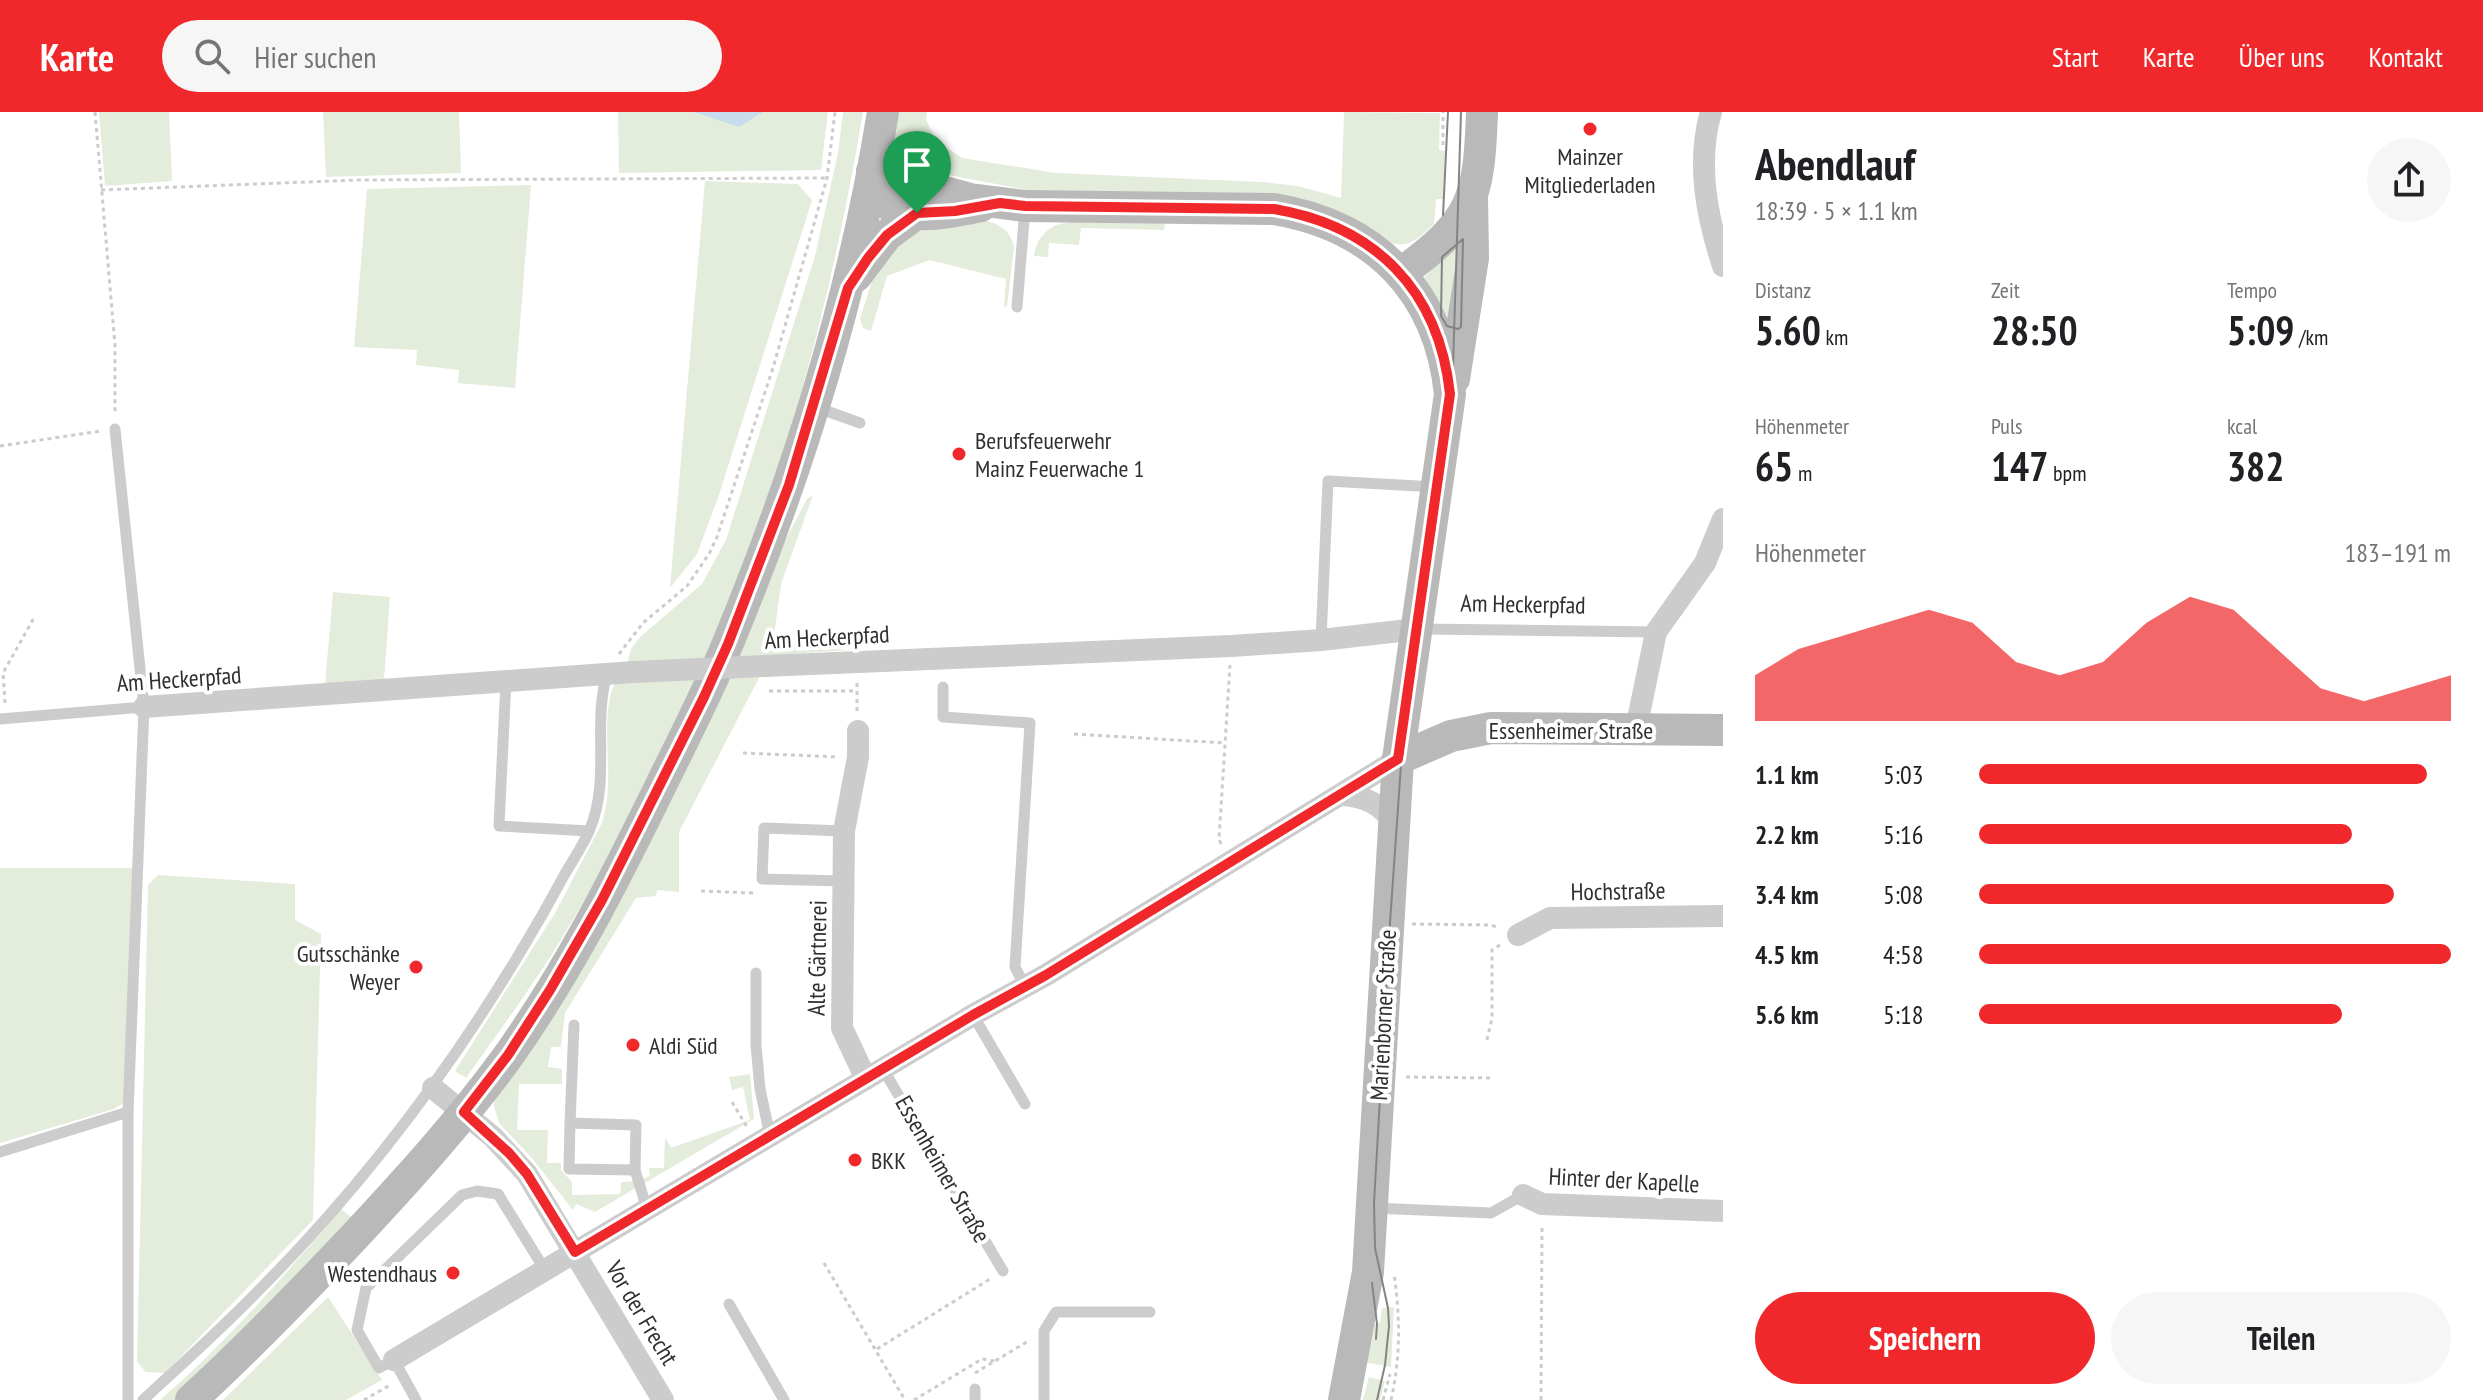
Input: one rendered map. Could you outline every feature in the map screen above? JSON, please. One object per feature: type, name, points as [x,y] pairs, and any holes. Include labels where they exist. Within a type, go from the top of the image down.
[{"type":"street","points":[[191,1400],[318,1275],[411,1176],[464,1112],[508,1055],[550,990],[632,844],[728,644],[789,485],[848,288],[883,112]]},
{"type":"street","points":[[1401,273],[1449,236],[1466,212],[1481,161],[1482,112]]},
{"type":"street","points":[[1711,112],[1707,126],[1706,201],[1723,266]]},
{"type":"street","points":[[872,172],[970,199],[1012,204],[1274,209],[1324,220],[1361,240],[1401,273],[1418,297],[1438,336],[1450,394]]},
{"type":"street","points":[[872,172],[881,199],[900,210],[917,213],[955,211],[1012,204]]},
{"type":"street","name":"Marienborner Straße","points":[[1344,1400],[1368,1272],[1392,923],[1398,759],[1450,394],[1473,258],[1472,196]]},
{"type":"street","points":[[848,288],[887,235],[917,213]]},
{"type":"street","points":[[1636,729],[1656,632],[1705,563],[1723,519]]},
{"type":"street","name":"Am Heckerpfad","points":[[144,707],[506,681],[619,668],[765,666],[1321,640],[1417,629]]},
{"type":"street","name":"Essenheimer Straße","points":[[398,1369],[545,1270],[1025,986],[1398,759],[1451,736],[1491,728],[1723,730]]},
{"type":"street","name":"Alte Gärtnerei","points":[[858,731],[858,757],[844,831],[842,1028],[875,1074]]},
{"type":"street","points":[[1340,795],[1357,796],[1374,802],[1394,823]]},
{"type":"street","name":"Hochstraße","points":[[1518,935],[1550,918],[1723,916]]},
{"type":"street","points":[[433,1088],[509,1153],[527,1174],[575,1252]]},
{"type":"street","name":"Hinter der Kapelle","points":[[1533,1200],[1723,1211]]},
{"type":"street","name":"Vor der Frecht","points":[[575,1252],[663,1400]]},
{"type":"lane","points":[[1012,204],[1017,307]]},
{"type":"lane","points":[[813,406],[860,423]]},
{"type":"lane","points":[[115,429],[144,707],[128,1112],[128,1400]]},
{"type":"lane","points":[[1321,640],[1328,481],[1439,487]]},
{"type":"lane","name":"Am Heckerpfad","points":[[1417,629],[1656,632]]},
{"type":"lane","points":[[143,1400],[258,1291],[332,1211],[433,1088],[498,989],[589,831],[602,780],[600,697],[619,668]]},
{"type":"lane","points":[[506,681],[499,826],[589,831]]},
{"type":"lane","points":[[943,687],[943,717],[1030,723],[1015,967],[1025,986]]},
{"type":"lane","name":"Am Heckerpfad","points":[[3,719],[144,707]]},
{"type":"lane","points":[[762,879],[764,828],[844,831]]},
{"type":"lane","name":"Alte Gärtnerei","points":[[762,879],[843,881]]},
{"type":"lane","points":[[756,973],[758,1074],[764,1140]]},
{"type":"lane","points":[[973,1015],[1025,1104]]},
{"type":"lane","points":[[574,1025],[569,1169],[635,1170]]},
{"type":"lane","name":"Essenheimer Straße","points":[[875,1074],[1003,1271]]},
{"type":"lane","points":[[0,1152],[128,1112]]},
{"type":"lane","points":[[570,1123],[636,1125],[635,1170],[647,1209]]},
{"type":"lane","points":[[416,1400],[398,1369],[379,1368],[357,1330],[366,1288],[462,1195],[477,1191],[498,1194],[545,1270]]},
{"type":"lane","points":[[1372,1208],[1491,1213],[1533,1200]]},
{"type":"lane","points":[[729,1304],[784,1400]]},
{"type":"lane","points":[[1044,1400],[1044,1331],[1056,1312],[1150,1312]]},
{"type":"path","points":[[0,446],[115,429],[115,345],[95,112]]},
{"type":"path","points":[[619,668],[643,623],[687,586],[709,554],[773,368],[827,178],[835,112]]},
{"type":"path","points":[[1443,112],[1443,145]]},
{"type":"path","points":[[101,190],[357,180],[827,178]]},
{"type":"path","points":[[3,719],[3,673],[35,616]]},
{"type":"path","points":[[1229,666],[1219,839],[1229,862]]},
{"type":"path","points":[[857,673],[858,731]]},
{"type":"path","points":[[769,691],[857,691]]},
{"type":"path","points":[[1074,734],[1225,743]]},
{"type":"path","points":[[743,753],[858,757]]},
{"type":"path","points":[[701,891],[755,893],[762,879]]},
{"type":"path","points":[[1392,923],[1495,926]]},
{"type":"path","points":[[1487,1040],[1492,1018],[1492,950],[1497,947]]},
{"type":"path","points":[[1397,1077],[1494,1078]]},
{"type":"path","points":[[732,1102],[764,1140]]},
{"type":"path","points":[[1533,1200],[1541,1400]]},
{"type":"path","points":[[824,1263],[905,1400]]},
{"type":"path","points":[[1391,1400],[1397,1376],[1400,1323],[1394,1266]]},
{"type":"path","points":[[876,1350],[1003,1271]]},
{"type":"path","points":[[975,1394],[975,1373],[1044,1331]]},
{"type":"path","points":[[914,1400],[982,1359],[995,1361]]},
{"type":"path","points":[[364,1400],[398,1369]]},
{"type":"path","points":[[1383,1400],[1388,1374],[1397,1376]]},
{"type":"green space","points":[[99,112],[169,112],[172,181],[105,186]]},
{"type":"green space","points":[[323,112],[459,112],[461,173],[326,177]]},
{"type":"green space","points":[[618,112],[828,112],[821,170],[619,173]]},
{"type":"green space","points":[[843,112],[863,112],[837,248],[804,382],[742,579],[697,686],[602,868],[554,952],[466,1078],[455,1071],[555,913],[601,825],[608,789],[608,715],[616,680],[630,663],[631,649],[640,637],[702,584],[726,540],[815,256],[838,153]]},
{"type":"green space","points":[[894,112],[927,112],[926,120],[937,141],[962,158],[1056,173],[1262,182],[1298,186],[1341,198],[1344,112],[1440,113],[1439,150],[1445,151],[1443,199],[1436,199],[1434,224],[1416,240],[1397,244],[1038,192],[918,169],[904,158],[896,145]]},
{"type":"green space","points":[[705,181],[798,184],[812,200],[718,498],[697,554],[670,588]]},
{"type":"green space","points":[[531,185],[515,388],[458,383],[459,370],[416,365],[417,350],[354,347],[367,189]]},
{"type":"green space","points":[[979,219],[1002,227],[1014,247],[1007,307],[1004,306],[1006,279],[930,260],[887,276],[871,331],[863,328],[860,319],[878,262],[919,227]]},
{"type":"green space","points":[[1072,222],[1165,223],[1164,230],[1081,228],[1079,245],[1049,243],[1048,257],[1034,256],[1038,242],[1046,232]]},
{"type":"green space","points":[[1460,240],[1451,329],[1422,280]]},
{"type":"green space","points":[[813,495],[781,584],[773,643],[847,650],[746,657],[761,674],[679,832],[679,892],[657,890],[656,896],[636,898],[565,1013],[561,1047],[551,1047],[548,1067],[562,1069],[562,1084],[519,1084],[517,1130],[548,1130],[547,1163],[561,1163],[561,1170],[572,1182],[572,1195],[620,1194],[621,1182],[639,1181],[650,1176],[649,1168],[664,1168],[665,1137],[671,1148],[750,1120],[743,1087],[732,1090],[729,1077],[750,1074],[754,1119],[595,1212],[576,1204],[573,1210],[499,1123],[494,1106],[495,1093],[807,499]]},
{"type":"green space","points":[[333,592],[390,597],[384,680],[325,684]]},
{"type":"green space","points":[[0,868],[134,868],[123,1103],[114,1109],[0,1143]]},
{"type":"green space","points":[[158,875],[295,884],[295,920],[321,934],[313,1220],[165,1373],[146,1372],[137,1362],[148,885]]},
{"type":"green space","points":[[341,1209],[352,1218],[179,1400],[160,1400],[232,1332]]},
{"type":"green space","points":[[328,1297],[382,1380],[346,1400],[223,1400]]},
{"type":"green space","points":[[1394,1307],[1391,1367],[1364,1362],[1374,1324],[1380,1323],[1382,1308]]},
{"type":"green space","points":[[1369,1377],[1385,1381],[1380,1400],[1363,1400]]},
{"type":"water","points":[[694,112],[763,112],[739,127]]},
{"type":"tram line","points":[[1443,215],[1448,112]]},
{"type":"tram line","points":[[1377,1400],[1389,1326],[1375,1248],[1374,1203],[1390,923],[1402,750],[1436,535],[1452,397],[1461,112]]},
{"type":"tram line","points":[[1463,239],[1461,327],[1458,329],[1447,326],[1441,316],[1442,257],[1463,239]]},
{"type":"tram line","points":[[1372,1283],[1376,1339]]},
{"type":"place","name":"Mainzer Mitgliederladen","points":[[1590,129]]},
{"type":"place","name":"Berufsfeuerwehr Mainz Feuerwache 1","points":[[959,454]]},
{"type":"place","name":"Gutsschänke Weyer","points":[[416,967]]},
{"type":"place","name":"Aldi Süd","points":[[633,1045]]},
{"type":"place","name":"BKK","points":[[855,1160]]},
{"type":"place","name":"Westendhaus","points":[[453,1273]]},
{"type":"route","points":[[1000,203],[1025,206],[1274,209],[1304,214],[1343,229],[1383,256],[1401,273],[1418,297],[1438,336],[1450,394],[1398,759],[1046,975],[973,1015],[575,1252],[527,1174],[493,1137],[464,1112],[508,1055],[550,990],[632,844],[728,644],[781,509],[848,288],[887,235],[917,213],[955,211],[1000,203]]}]
